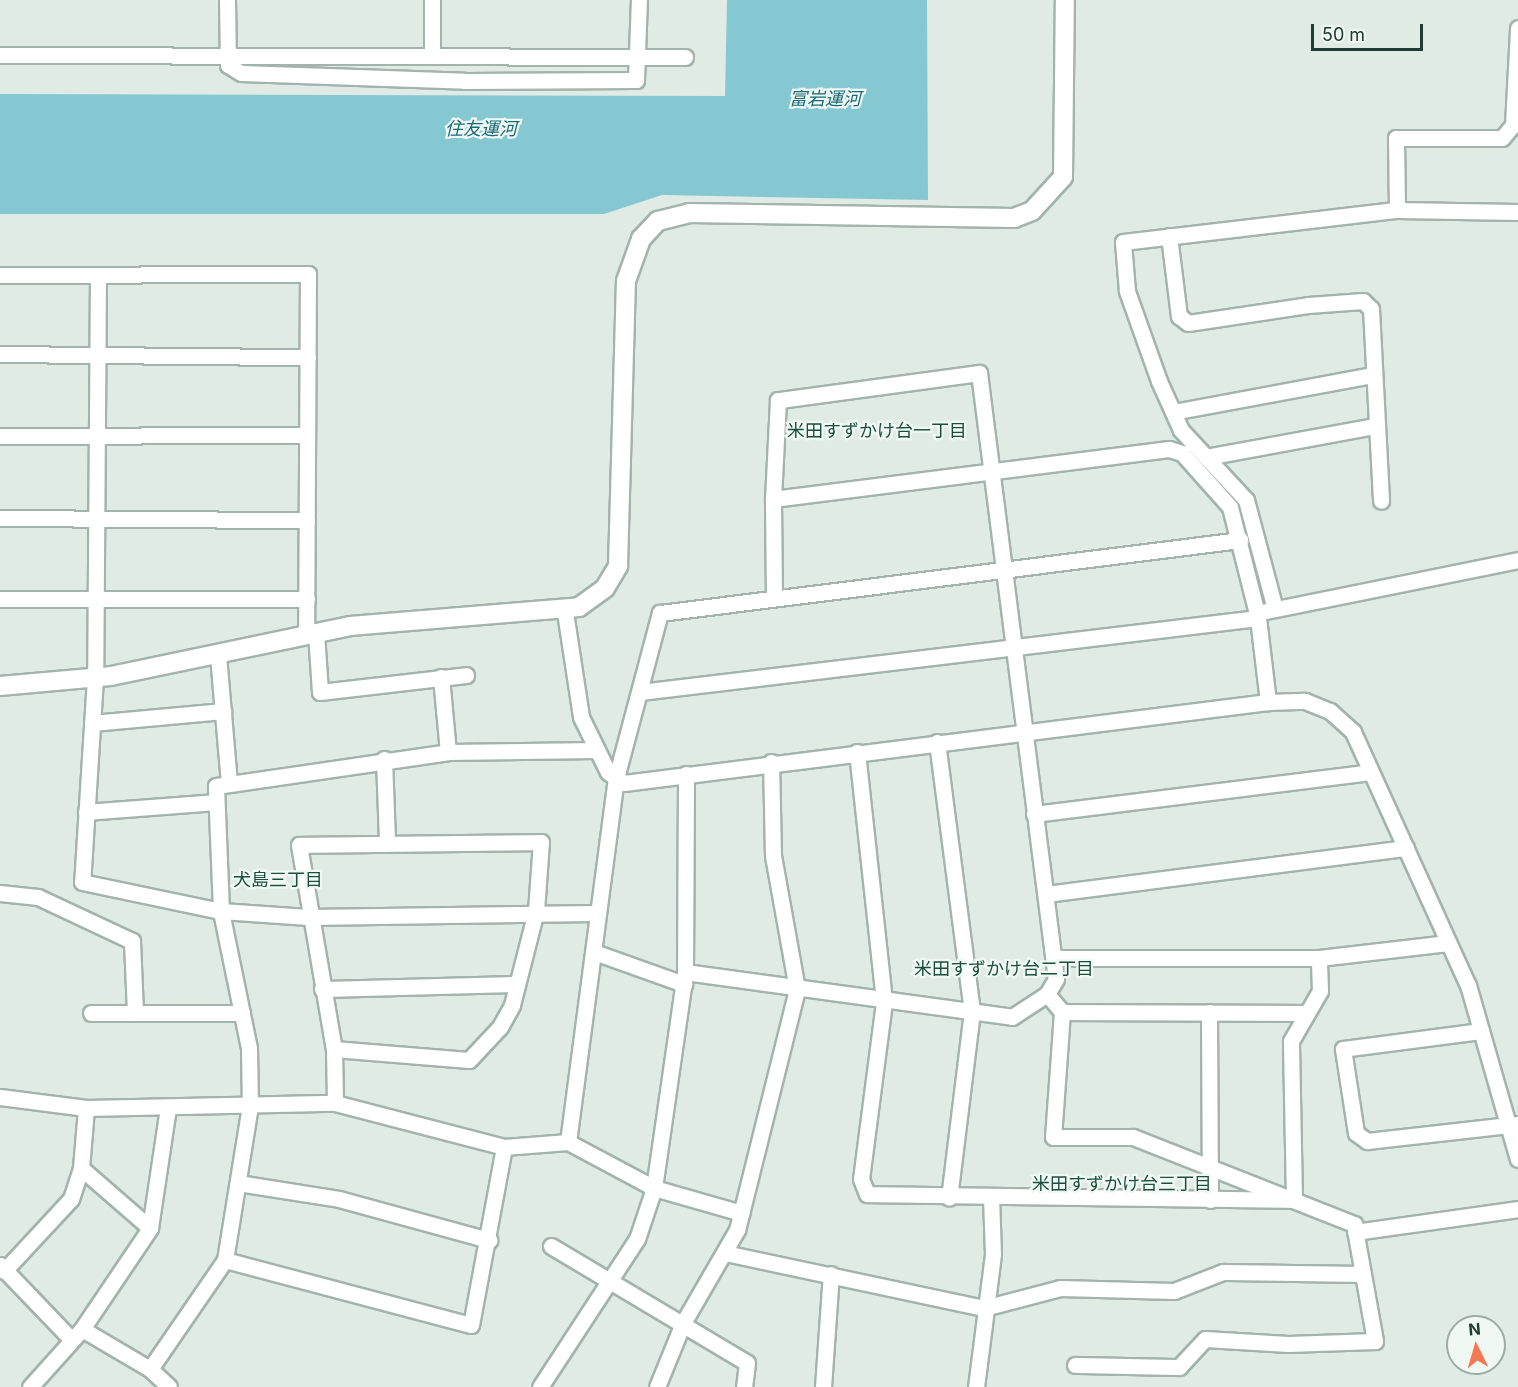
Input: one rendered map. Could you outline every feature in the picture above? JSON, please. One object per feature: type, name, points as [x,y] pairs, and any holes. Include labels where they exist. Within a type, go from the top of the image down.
[{"type":"street","points":[[227,0],[228,65],[241,73],[465,81],[636,80],[639,0]]},
{"type":"street","points":[[432,0],[432,55]]},
{"type":"street","points":[[0,686],[94,678],[218,655],[311,634],[565,612],[605,588],[618,566],[626,281],[641,239],[658,221],[689,213],[1014,218],[1032,211],[1063,177],[1065,0]]},
{"type":"street","points":[[1397,210],[1396,138],[1502,138],[1513,125],[1518,28]]},
{"type":"street","points":[[0,55],[685,57]]},
{"type":"street","points":[[1275,609],[1246,500],[1206,457],[1173,412],[1126,291],[1123,242],[1397,210],[1518,212]]},
{"type":"street","points":[[1169,236],[1179,316],[1188,323],[1363,301],[1371,309],[1372,375],[1381,501]]},
{"type":"street","points":[[0,276],[308,274],[306,599],[320,692],[466,675]]},
{"type":"street","points":[[98,275],[94,678],[82,882],[221,911],[308,917],[536,911],[594,913]]},
{"type":"street","points":[[0,354],[308,357]]},
{"type":"street","points":[[594,952],[685,978],[798,989],[1012,1017],[1047,994],[1056,979],[1055,958],[1022,732],[1014,648],[979,373],[778,400],[773,499],[774,598]]},
{"type":"street","points":[[1173,412],[1372,375]]},
{"type":"street","points":[[1206,457],[1376,426]]},
{"type":"street","points":[[0,436],[307,435]]},
{"type":"street","points":[[773,499],[1169,449],[1182,453],[1230,507],[1257,616],[1268,702]]},
{"type":"street","points":[[0,518],[307,520]]},
{"type":"street","points":[[568,1142],[594,952],[594,913],[616,778],[660,613],[1240,540]]},
{"type":"street","points":[[639,692],[1014,648],[1257,616],[1275,609],[1518,560]]},
{"type":"street","points":[[0,599],[306,599]]},
{"type":"street","points":[[565,612],[581,717],[597,750],[616,778],[624,783],[771,762],[1268,702],[1305,701],[1330,711],[1353,732],[1448,943],[1513,1125],[1518,1159]]},
{"type":"street","points":[[218,655],[230,783]]},
{"type":"street","points":[[441,677],[448,752]]},
{"type":"street","points":[[92,723],[223,711]]},
{"type":"street","points":[[937,742],[972,1011],[949,1198]]},
{"type":"street","points":[[150,1369],[225,1260],[250,1106],[242,1013],[221,911],[216,786],[384,759],[448,752],[597,750]]},
{"type":"street","points":[[858,752],[884,1002],[861,1179],[867,1194],[949,1198],[1294,1200]]},
{"type":"street","points":[[384,759],[387,840]]},
{"type":"street","points":[[657,1387],[683,1323],[725,1253],[742,1213],[798,989],[773,855],[771,762]]},
{"type":"street","points":[[1034,814],[1370,772]]},
{"type":"street","points":[[540,1387],[607,1278],[637,1239],[654,1188],[685,978],[686,774]]},
{"type":"street","points":[[86,812],[216,802]]},
{"type":"street","points":[[334,1049],[469,1060],[500,1027],[517,984],[536,911],[541,842],[387,840],[299,845],[308,917],[334,1049],[335,1103]]},
{"type":"street","points":[[1046,894],[1406,848]]},
{"type":"street","points":[[0,893],[38,897],[132,942],[135,1013]]},
{"type":"street","points":[[1055,958],[1319,958],[1448,943]]},
{"type":"street","points":[[1294,1200],[1291,1041],[1320,991],[1319,958]]},
{"type":"street","points":[[322,989],[517,984]]},
{"type":"street","points":[[1047,994],[1062,1012],[1053,1137],[1133,1137],[1354,1224],[1375,1341],[1288,1344],[1205,1339],[1179,1367],[1075,1365]]},
{"type":"street","points":[[1209,1011],[1210,1200]]},
{"type":"street","points":[[1062,1012],[1307,1013]]},
{"type":"street","points":[[91,1013],[242,1013]]},
{"type":"street","points":[[1481,1031],[1343,1049],[1356,1133],[1367,1141],[1513,1125]]},
{"type":"street","points":[[0,1096],[86,1107],[335,1103],[504,1147],[568,1142],[654,1188],[742,1213]]},
{"type":"street","points":[[86,1107],[81,1168],[71,1199],[2,1268],[77,1334],[150,1369],[169,1387]]},
{"type":"street","points":[[30,1387],[77,1334],[150,1228],[168,1107]]},
{"type":"street","points":[[225,1260],[471,1325],[489,1240],[504,1147]]},
{"type":"street","points":[[81,1168],[150,1228]]},
{"type":"street","points":[[238,1183],[339,1199],[489,1240]]},
{"type":"street","points":[[976,1387],[984,1308],[993,1254],[991,1198]]},
{"type":"street","points":[[1355,1232],[1518,1209]]},
{"type":"street","points":[[551,1246],[747,1363],[744,1387]]},
{"type":"street","points":[[725,1253],[984,1308],[1060,1288],[1174,1291],[1223,1272],[1363,1274]]},
{"type":"street","points":[[824,1387],[831,1274]]},
{"type":"water","name":"富岩運河","points":[[727,0],[927,0],[928,200],[662,195],[604,214],[0,214],[0,94],[725,96]]},
{"type":"district","name":"米田すずかけ台一丁目","points":[[877,431]]},
{"type":"district","name":"犬島三丁目","points":[[278,880]]},
{"type":"district","name":"米田すずかけ台二丁目","points":[[1004,969]]},
{"type":"district","name":"米田すずかけ台三丁目","points":[[1122,1184]]},
{"type":"water label","name":"住友運河","points":[[481,129]]}]
